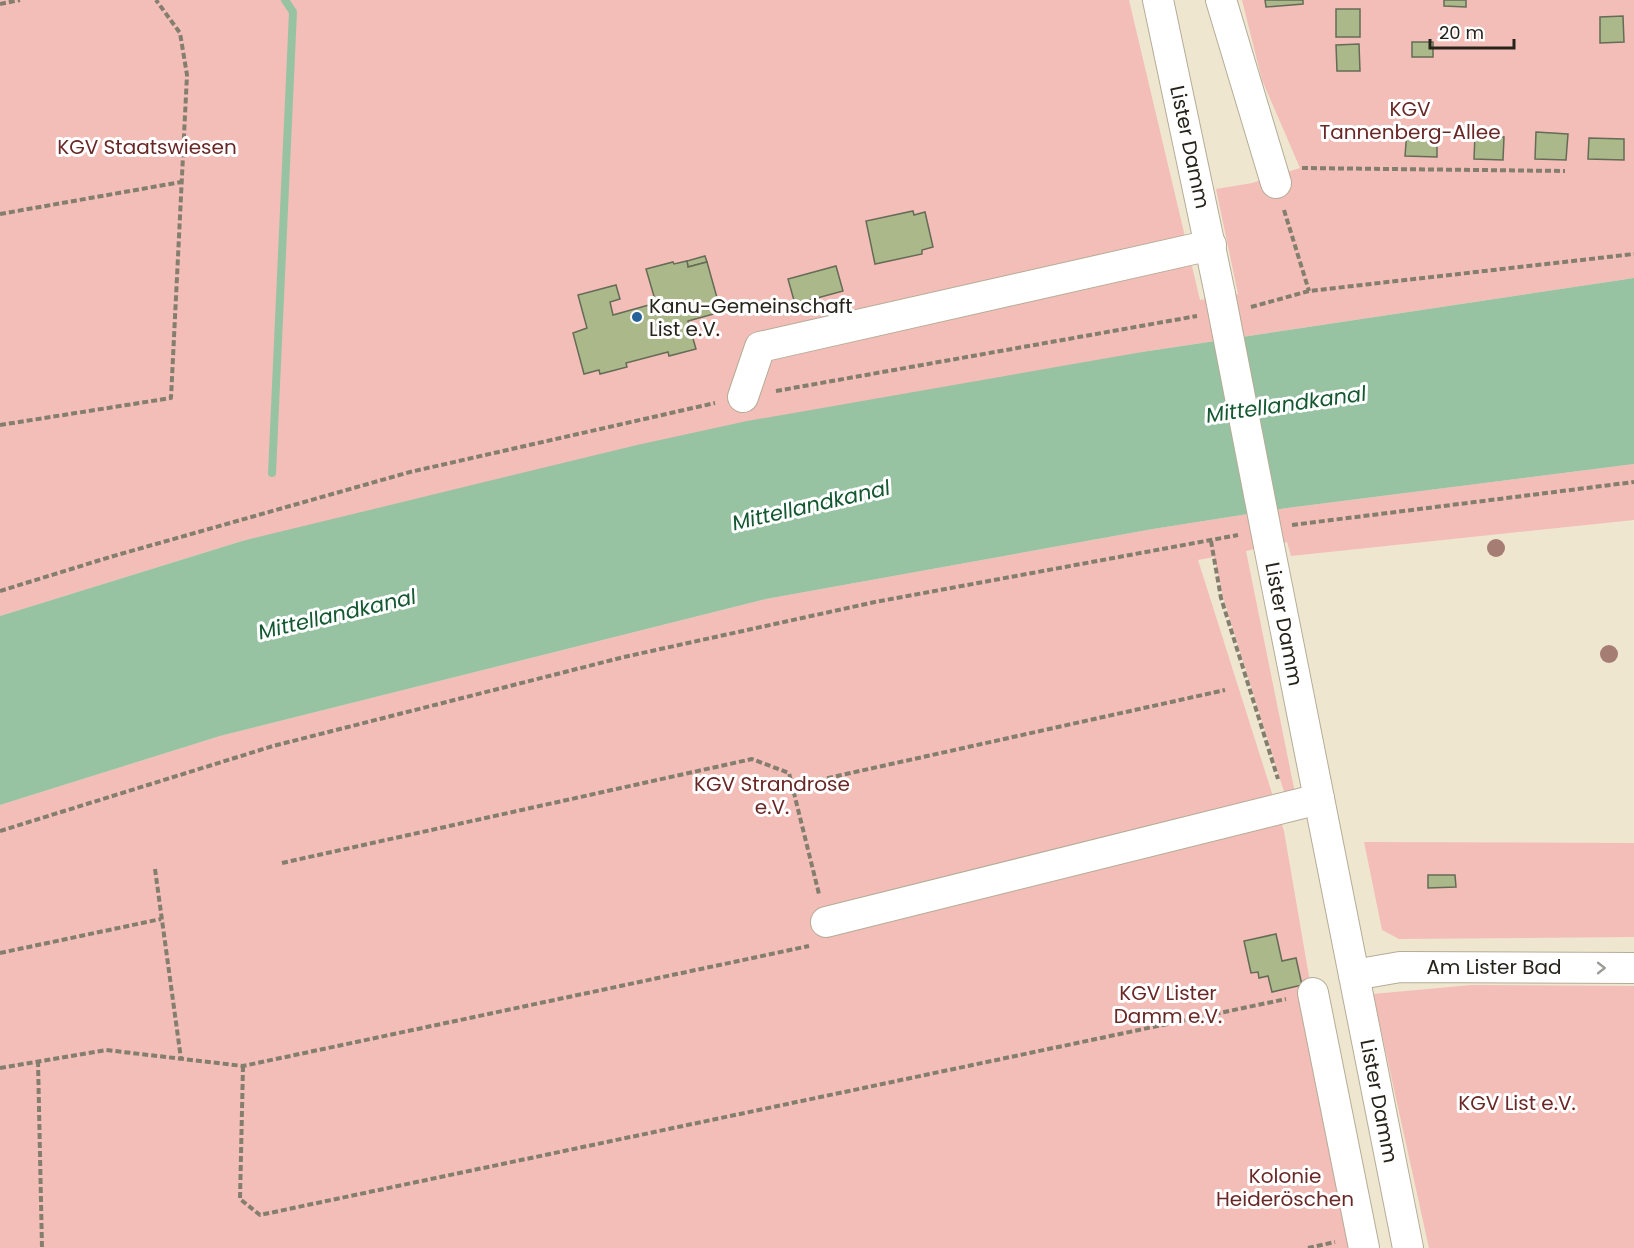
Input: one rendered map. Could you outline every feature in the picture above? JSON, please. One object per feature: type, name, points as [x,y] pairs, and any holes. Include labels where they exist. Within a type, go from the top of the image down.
[{"type":"street","name":"Lister Damm","points":[[1158,0],[1220,294],[1257,540],[1319,799],[1406,1238]]},
{"type":"street","points":[[1221,0],[1274,176]]},
{"type":"street","points":[[743,397],[760,347],[1211,245]]},
{"type":"street","points":[[826,922],[1319,799]]},
{"type":"street","name":"Am Lister Bad","points":[[1354,975],[1400,967],[1634,968]]},
{"type":"street","points":[[1313,993],[1363,1242],[1406,1238]]},
{"type":"path","points":[[0,4],[20,0]]},
{"type":"path","points":[[0,425],[171,399],[187,75],[180,33],[156,0]]},
{"type":"path","points":[[1309,291],[1274,176],[1565,171]]},
{"type":"path","points":[[0,214],[181,182]]},
{"type":"path","points":[[1248,308],[1309,291],[1634,254]]},
{"type":"path","points":[[0,591],[110,557],[410,472],[633,420],[743,397],[1200,316]]},
{"type":"path","points":[[1290,525],[1634,482]]},
{"type":"path","points":[[0,831],[273,746],[624,657],[875,602],[1211,541],[1257,540]]},
{"type":"path","points":[[1211,541],[1221,598],[1287,807]]},
{"type":"path","points":[[792,786],[1225,690]]},
{"type":"path","points":[[0,1068],[106,1050],[243,1066],[831,941],[789,773],[752,759],[282,863]]},
{"type":"path","points":[[155,869],[181,1059]]},
{"type":"path","points":[[0,953],[161,919]]},
{"type":"path","points":[[243,1066],[240,1199],[260,1215],[1313,993]]},
{"type":"path","points":[[38,1061],[42,1248]]},
{"type":"green space","points":[[0,0],[1129,0],[1200,300],[1238,294],[1216,189],[1252,183],[1300,168],[1262,80],[1242,0],[1634,0],[1634,278],[1142,352],[242,541],[0,616]]},
{"type":"green space","points":[[1634,464],[1634,520],[1291,556],[1287,542],[1246,551],[1295,793],[1285,795],[1223,597],[1214,557],[1198,560],[1284,831],[1333,1116],[1360,1248],[0,1248],[0,805],[220,736],[766,599],[1153,529],[1287,508]]},
{"type":"green space","points":[[1364,842],[1634,843],[1634,937],[1399,939],[1382,930]]},
{"type":"green space","name":"KGV List e.V.","points":[[1471,985],[1634,986],[1634,1248],[1429,1248],[1373,994]]},
{"type":"water","name":"Mittellandkanal","points":[[1634,278],[1634,464],[1287,508],[1153,529],[766,599],[220,736],[0,805],[0,616],[242,541],[637,445],[747,421],[1142,352]]},
{"type":"building","points":[[1265,0],[1303,0],[1303,4],[1266,7]]},
{"type":"building","points":[[1444,0],[1466,0],[1466,7],[1444,6]]},
{"type":"building","points":[[1336,9],[1360,9],[1360,37],[1336,37]]},
{"type":"building","points":[[1623,16],[1624,42],[1600,43],[1600,17]]},
{"type":"building","points":[[1412,42],[1433,42],[1433,57],[1412,57]]},
{"type":"building","points":[[1359,44],[1360,71],[1337,71],[1336,45]]},
{"type":"building","points":[[1407,131],[1437,132],[1437,157],[1405,156]]},
{"type":"building","points":[[1536,132],[1568,134],[1566,160],[1535,159]]},
{"type":"building","points":[[1475,135],[1504,137],[1503,160],[1474,159]]},
{"type":"building","points":[[1589,138],[1624,139],[1624,160],[1588,159]]},
{"type":"building","points":[[913,211],[914,215],[925,212],[933,247],[922,250],[922,254],[875,264],[866,221]]},
{"type":"building","points":[[705,256],[707,262],[688,267],[687,261]]},
{"type":"building","name":"Kanu-Gemeinschaft List e.V.","points":[[687,261],[688,267],[707,262],[721,312],[688,321],[696,349],[669,356],[668,352],[626,363],[627,367],[600,374],[599,370],[584,374],[573,333],[587,328],[578,295],[616,285],[620,299],[610,302],[613,315],[656,303],[646,269]]},
{"type":"building","points":[[836,266],[843,291],[795,304],[788,279]]},
{"type":"building","points":[[1428,875],[1455,875],[1456,887],[1428,888]]},
{"type":"building","points":[[1276,934],[1282,961],[1296,958],[1302,985],[1272,992],[1268,976],[1259,978],[1258,972],[1251,973],[1244,941]]},
{"type":"waterway","points":[[272,473],[293,12],[285,0]]},
{"type":"place","name":"Kanu-Gemeinschaft List e.V.","points":[[637,317]]},
{"type":"park label","name":"KGV Tannenberg-Allee","points":[[1410,120]]},
{"type":"park label","name":"KGV Staatswiesen","points":[[147,147]]},
{"type":"park label","name":"KGV Strandrose e.V.","points":[[772,796]]},
{"type":"park label","name":"KGV Lister Damm e.V.","points":[[1168,1004]]},
{"type":"park label","name":"Kolonie Heideröschen","points":[[1285,1188]]}]
